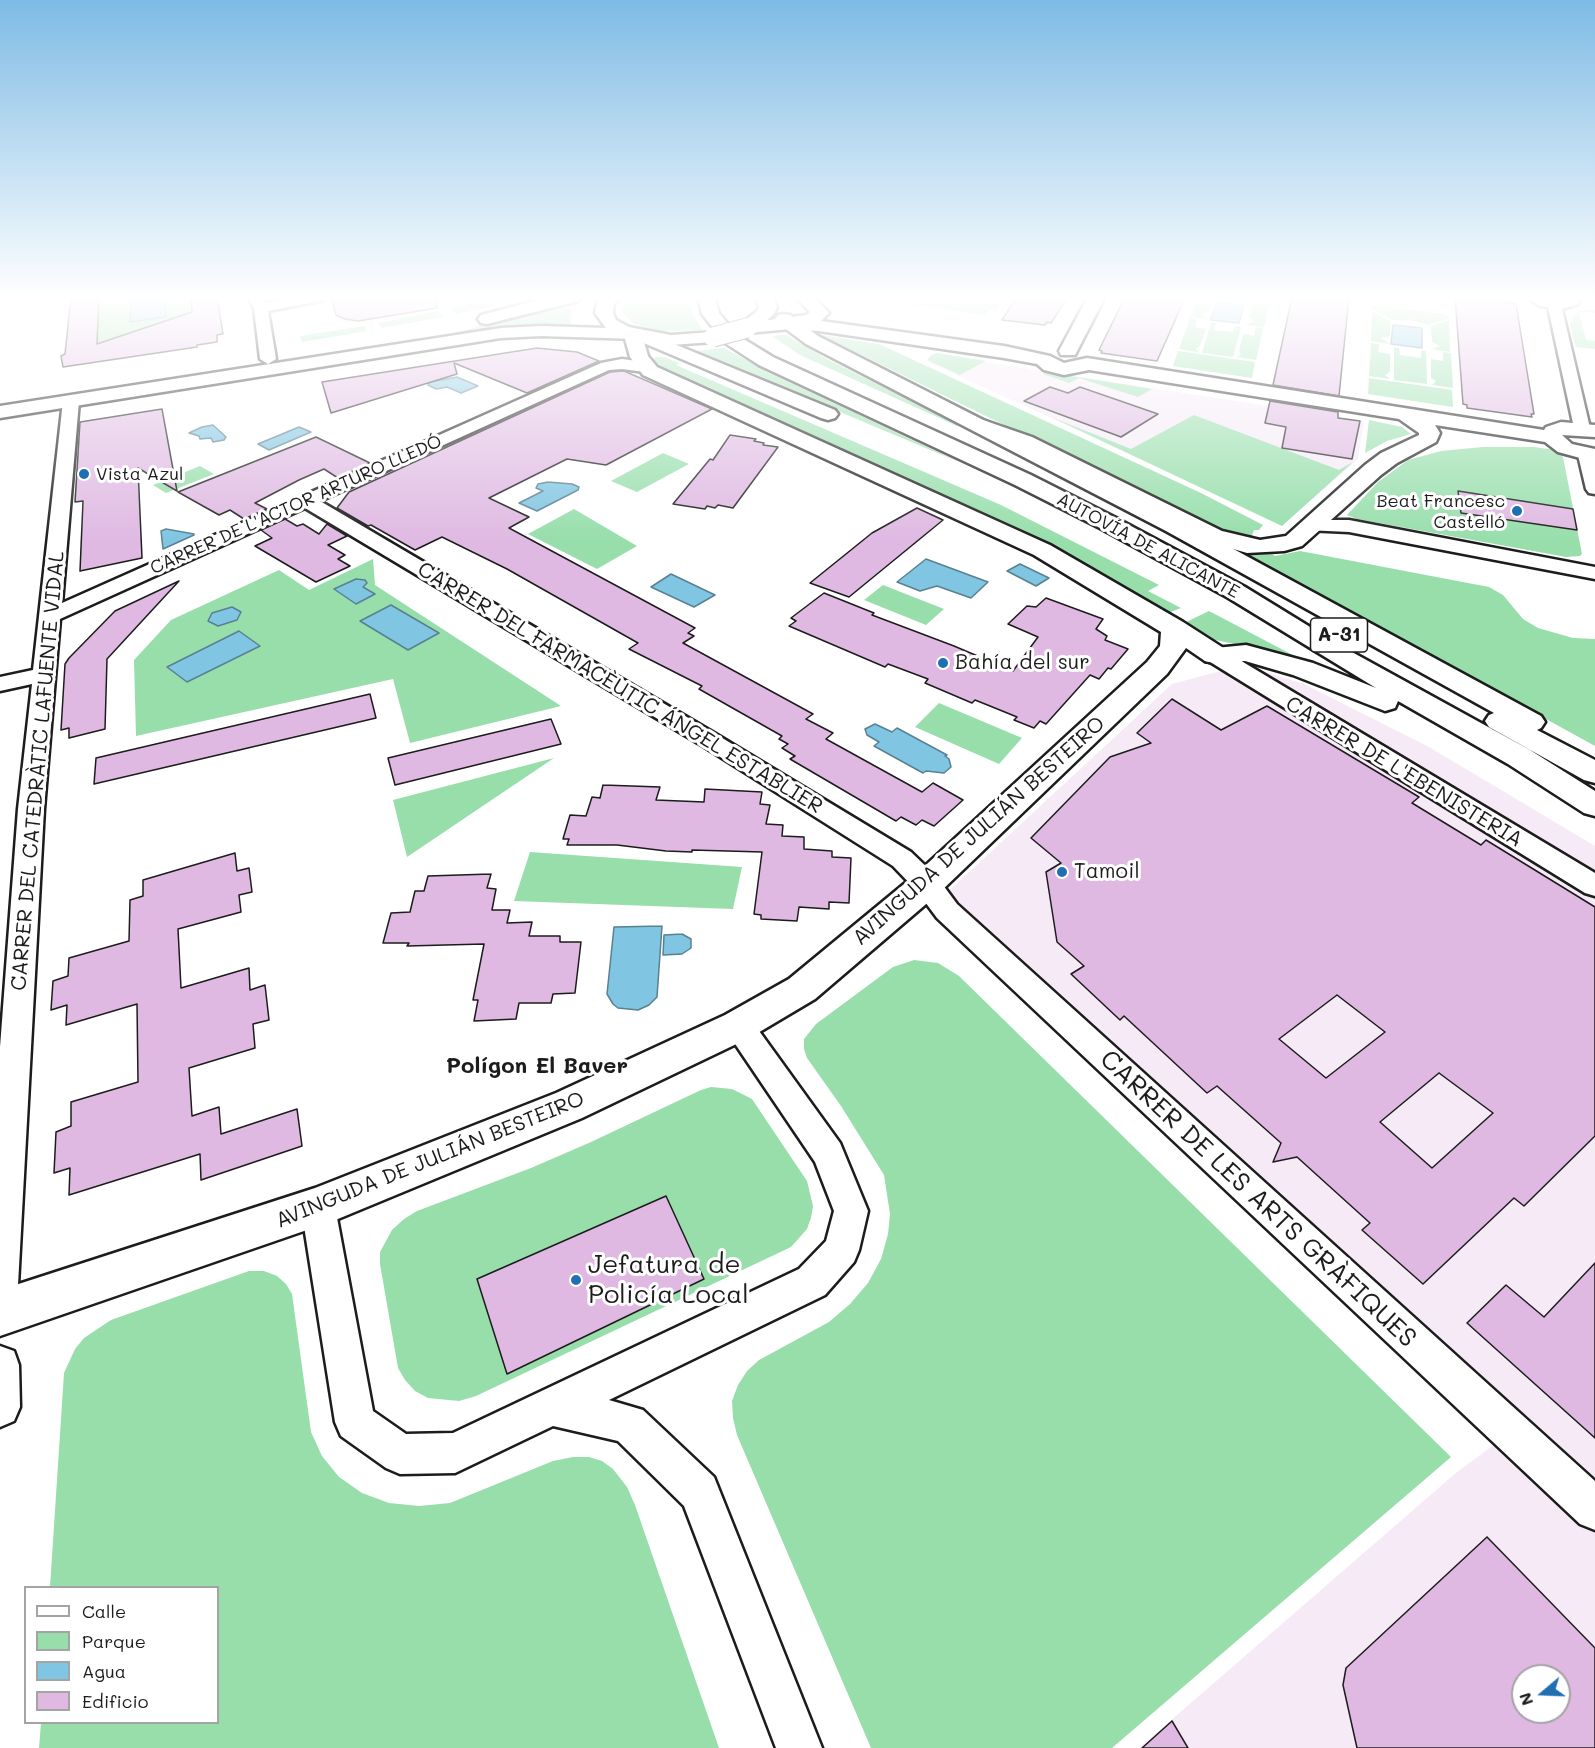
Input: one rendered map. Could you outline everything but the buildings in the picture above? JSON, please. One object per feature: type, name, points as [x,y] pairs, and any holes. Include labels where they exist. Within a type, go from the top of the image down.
[{"type":"main road","points":[[0,399],[137,379]]},
{"type":"main road","points":[[0,412],[213,379]]},
{"type":"main road","points":[[670,379],[1042,550],[1174,628],[1215,655]]},
{"type":"main road","points":[[741,379],[848,423]]},
{"type":"main road","name":"AUTOVÍA DE ALICANTE","points":[[804,379],[1013,475],[1108,522],[1236,592],[1332,652],[1519,757],[1595,805]]},
{"type":"main road","name":"AUTOVÍA DE ALICANTE","points":[[833,379],[976,443],[1083,496],[1595,773]]},
{"type":"main road","points":[[888,379],[1174,526],[1595,758]]},
{"type":"main road","points":[[1177,379],[1552,437],[1565,448],[1591,456]]},
{"type":"main road","points":[[983,426],[1025,441],[1229,541],[1260,547],[1294,541],[1389,458],[1429,438],[1428,429],[1407,416]]},
{"type":"main road","points":[[1552,437],[1553,431],[1561,428],[1588,429]]},
{"type":"main road","points":[[1413,447],[1552,437]]},
{"type":"main road","points":[[902,445],[1157,562],[1332,652]]},
{"type":"main road","name":"AVINGUDA DE JULIÁN BESTEIRO","points":[[0,1313],[318,1207],[568,1106],[738,1026],[802,988],[927,884],[1157,668],[1173,647],[1174,628]]},
{"type":"main road","points":[[1157,668],[1215,655],[1246,653],[1303,669],[1409,714],[1530,781],[1595,805]]},
{"type":"street","name":"CARRER DE L'ACTOR ARTURO LLEDÓ","points":[[49,616],[580,379]]},
{"type":"street","points":[[1574,379],[1588,429]]},
{"type":"street","name":"CARRER DEL CATEDRÀTIC LAFUENTE VIDAL","points":[[0,1285],[31,809],[71,401]]},
{"type":"street","points":[[1591,456],[1595,489]]},
{"type":"street","name":"CARRER DEL FARMACÈUTIC ÁNGEL ESTABLIER","points":[[306,501],[715,744],[902,859],[927,884]]},
{"type":"street","points":[[1313,526],[1349,526],[1595,573]]},
{"type":"street","name":"CARRER DE L'EBENISTERIA","points":[[1215,655],[1595,886]]},
{"type":"street","points":[[0,684],[45,674]]},
{"type":"street","name":"CARRER DE LES ARTS GRÀFIQUES","points":[[927,884],[947,911],[1595,1509]]},
{"type":"street","points":[[318,1207],[355,1422],[400,1454],[455,1453],[812,1282],[841,1250],[851,1211],[828,1154],[738,1026]]},
{"type":"street","points":[[0,1365],[0,1407]]},
{"type":"street","points":[[554,1407],[629,1424],[699,1492],[799,1748]]},
{"type":"shaded area","points":[[964,379],[1091,379],[1364,421],[1358,459],[1284,524]]},
{"type":"shaded area","points":[[1243,665],[1304,684],[1429,747],[1595,846],[1595,1748],[1139,1748],[1457,1472],[1524,1423],[941,898],[1172,684]]},
{"type":"green space","points":[[672,379],[708,379],[1001,505],[1159,585],[1148,591],[1181,608],[1163,615]]},
{"type":"green space","points":[[761,379],[782,379],[959,462]]},
{"type":"green space","points":[[852,379],[866,379],[959,425]]},
{"type":"green space","points":[[910,379],[954,379],[1201,493],[1263,525],[1259,530],[1254,530],[1252,535],[1259,542],[1234,538]]},
{"type":"green space","points":[[1056,379],[1078,379],[1069,383]]},
{"type":"green space","points":[[1081,379],[1152,389],[1138,397]]},
{"type":"green space","points":[[1369,379],[1452,390],[1453,407],[1368,394]]},
{"type":"green space","points":[[1427,379],[1427,384],[1394,380]]},
{"type":"green space","points":[[1432,379],[1452,379],[1453,388],[1432,385],[1436,381]]},
{"type":"green space","points":[[1194,415],[1339,470],[1353,462],[1282,526],[1051,417],[1131,449]]},
{"type":"green space","points":[[1369,420],[1402,427],[1411,434],[1387,441],[1365,453]]},
{"type":"green space","points":[[1483,447],[1534,447],[1555,450],[1563,457],[1582,554],[1580,556],[1566,557],[1357,519],[1347,515],[1378,482],[1408,460],[1441,451]]},
{"type":"green space","points":[[663,453],[689,464],[637,492],[611,481]]},
{"type":"green space","points":[[200,466],[214,474],[166,493],[153,485]]},
{"type":"green space","points":[[574,509],[637,546],[597,569],[528,534]]},
{"type":"green space","points":[[1300,551],[1489,587],[1503,595],[1523,619],[1538,628],[1573,638],[1595,639],[1595,746],[1248,555],[1270,552],[1275,556]]},
{"type":"green space","points":[[373,559],[375,585],[561,706],[410,743],[393,679],[136,736],[134,660],[171,620],[279,570],[309,590]]},
{"type":"green space","points":[[883,585],[944,609],[926,625],[864,600]]},
{"type":"green space","points":[[1209,611],[1308,663],[1260,649],[1210,639],[1180,625]]},
{"type":"green space","points":[[939,703],[1022,738],[999,764],[915,727]]},
{"type":"green space","points":[[554,758],[407,857],[393,800]]},
{"type":"green space","points":[[530,852],[742,867],[733,909],[514,901]]},
{"type":"green space","points":[[914,960],[938,963],[959,976],[1451,1457],[1112,1748],[871,1748],[737,1435],[732,1401],[747,1371],[759,1360],[829,1322],[850,1304],[868,1283],[881,1259],[888,1234],[890,1214],[884,1175],[841,1106],[807,1058],[804,1039],[816,1024],[893,967]]},
{"type":"green space","points":[[711,1087],[732,1089],[752,1099],[807,1181],[813,1206],[811,1218],[807,1229],[791,1247],[476,1396],[459,1401],[428,1398],[415,1391],[398,1368],[380,1264],[380,1252],[392,1230],[417,1211],[531,1168]]},
{"type":"green space","points":[[249,1271],[264,1271],[277,1276],[292,1294],[311,1432],[322,1456],[339,1477],[362,1493],[389,1503],[419,1506],[450,1503],[553,1461],[589,1457],[602,1461],[613,1469],[627,1487],[635,1505],[719,1748],[39,1748],[41,1724],[219,1724],[219,1586],[50,1586],[64,1373],[75,1349],[84,1338],[111,1320]]},
{"type":"water","points":[[461,379],[478,386],[461,393],[447,387],[436,389],[428,385],[430,382]]},
{"type":"water","points":[[213,425],[226,437],[224,440],[213,442],[211,438],[200,439],[199,436],[189,433],[202,427]]},
{"type":"water","points":[[299,427],[311,432],[269,450],[258,444]]},
{"type":"water","points":[[548,482],[572,484],[579,487],[578,490],[537,511],[519,503],[543,491],[536,488],[538,484]]},
{"type":"water","points":[[166,529],[194,535],[163,549],[161,531]]},
{"type":"water","points":[[926,559],[988,582],[971,598],[937,586],[920,591],[897,582]]},
{"type":"water","points":[[1020,564],[1049,578],[1036,586],[1007,571]]},
{"type":"water","points":[[671,574],[715,595],[694,607],[651,587]]},
{"type":"water","points":[[356,579],[365,580],[367,583],[363,587],[375,594],[356,604],[334,589]]},
{"type":"water","points":[[391,605],[439,633],[408,650],[360,621]]},
{"type":"water","points":[[232,607],[241,612],[237,620],[218,626],[208,621],[212,613]]},
{"type":"water","points":[[239,631],[260,646],[187,682],[167,667]]},
{"type":"water","points":[[875,724],[892,732],[897,728],[947,755],[945,756],[949,759],[951,767],[944,773],[926,771],[923,773],[874,746],[879,742],[867,735],[865,729]]},
{"type":"water","points":[[662,926],[657,997],[649,1005],[638,1010],[618,1008],[607,994],[614,927]]},
{"type":"water","points":[[682,934],[691,939],[691,948],[682,954],[663,955],[664,935]]},
{"type":"place","name":"Vista Azul","points":[[84,474]]},
{"type":"place","name":"Beat Francesc Castelló","points":[[1517,511]]},
{"type":"place","name":"Bahía del sur","points":[[943,663]]},
{"type":"place","name":"Tamoil","points":[[1062,872]]},
{"type":"place","name":"Jefatura de Policía Local","points":[[576,1280]]},
{"type":"district","name":"Polígon El Baver","points":[[537,1066]]}]
